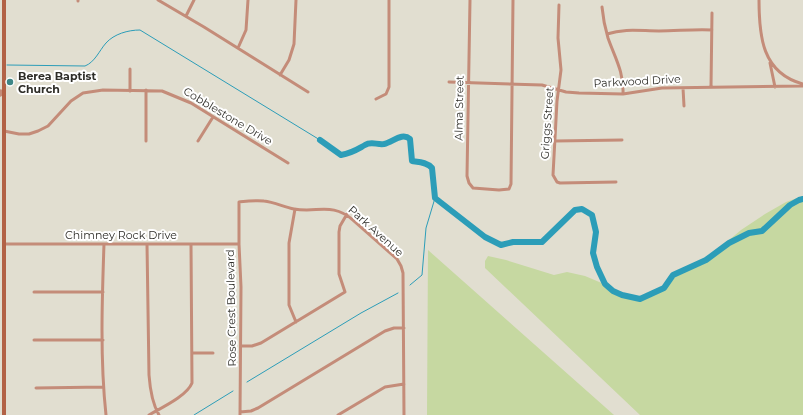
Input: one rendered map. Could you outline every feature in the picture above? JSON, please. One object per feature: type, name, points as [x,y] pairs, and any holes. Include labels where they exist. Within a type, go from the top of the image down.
[{"type":"main road","points":[[4,0],[4,70],[1,93],[4,131],[4,244],[2,306],[4,415]]},
{"type":"street","points":[[158,0],[308,92]]},
{"type":"street","points":[[186,16],[194,0]]},
{"type":"street","points":[[238,48],[246,30],[248,0]]},
{"type":"street","points":[[280,75],[294,44],[296,0]]},
{"type":"street","points":[[376,99],[386,94],[388,90],[389,0]]},
{"type":"street","name":"Alma Street","points":[[470,0],[468,180],[473,188],[498,190],[509,189],[511,184],[512,84]]},
{"type":"street","points":[[512,84],[513,0]]},
{"type":"street","points":[[759,0],[760,32],[764,49],[770,62],[775,87]]},
{"type":"street","name":"Griggs Street","points":[[559,5],[558,38],[561,70],[558,90],[553,175],[557,182],[560,183],[616,182]]},
{"type":"street","points":[[602,7],[607,34],[622,75],[622,94]]},
{"type":"street","points":[[711,88],[712,13]]},
{"type":"street","points":[[607,34],[616,31],[636,29],[660,31],[712,30]]},
{"type":"street","points":[[770,62],[788,78],[803,85]]},
{"type":"street","points":[[130,69],[130,91]]},
{"type":"street","name":"Parkwood Drive","points":[[448,82],[542,84],[558,90],[579,93],[622,94],[655,89],[775,87],[803,85]]},
{"type":"street","points":[[683,88],[684,106]]},
{"type":"street","name":"Cobblestone Drive","points":[[4,131],[19,134],[38,131],[48,126],[71,101],[83,93],[103,90],[146,90],[168,92],[191,103],[288,163]]},
{"type":"street","points":[[146,90],[146,141]]},
{"type":"street","points":[[198,141],[213,117]]},
{"type":"street","points":[[555,141],[622,140]]},
{"type":"street","name":"Park Avenue","points":[[240,202],[264,201],[295,209],[339,210],[347,214],[397,259],[403,273],[404,415]]},
{"type":"street","name":"Rose Crest Boulevard","points":[[240,202],[240,413]]},
{"type":"street","points":[[295,209],[289,243],[289,305],[296,322]]},
{"type":"street","points":[[241,346],[252,346],[261,343],[345,292],[339,274],[339,232],[340,226],[347,214]]},
{"type":"street","name":"Chimney Rock Drive","points":[[4,244],[239,244]]},
{"type":"street","points":[[104,244],[103,340],[106,415]]},
{"type":"street","points":[[147,244],[149,376],[151,393],[159,415]]},
{"type":"street","points":[[149,415],[179,397],[191,386],[192,383],[191,244]]},
{"type":"street","points":[[34,292],[103,292]]},
{"type":"street","points":[[240,413],[258,408],[385,331],[394,328],[404,328]]},
{"type":"street","points":[[34,340],[103,340]]},
{"type":"street","points":[[192,353],[213,353]]},
{"type":"street","points":[[338,415],[385,387],[404,384]]},
{"type":"street","points":[[36,388],[104,387]]},
{"type":"green space","points":[[803,196],[803,415],[640,415],[485,268],[485,261],[488,256],[554,275],[567,272],[585,276],[604,284],[614,293],[631,298],[654,295],[661,292],[669,276],[698,266],[741,230],[765,214],[786,202]]},
{"type":"green space","points":[[428,250],[614,415],[427,415]]},
{"type":"waterway","points":[[7,65],[85,66],[92,62],[106,43],[113,37],[126,32],[140,30],[320,140]]},
{"type":"waterway","points":[[320,140],[341,155],[367,144],[384,144],[401,137],[407,137],[410,139],[412,161],[425,163],[432,168],[435,198],[485,237],[501,245],[513,242],[542,242],[575,210],[582,209],[592,215],[596,232],[593,253],[597,267],[605,284],[613,291],[622,295],[640,299],[664,288],[673,275],[706,260],[729,243],[749,233],[762,231],[790,205],[803,199]]},
{"type":"waterway","points":[[410,285],[422,275],[426,228],[435,198]]},
{"type":"waterway","points":[[247,382],[361,313],[398,293]]},
{"type":"waterway","points":[[194,415],[233,391]]},
{"type":"place","name":"Berea Baptist Church","points":[[10,82]]}]
